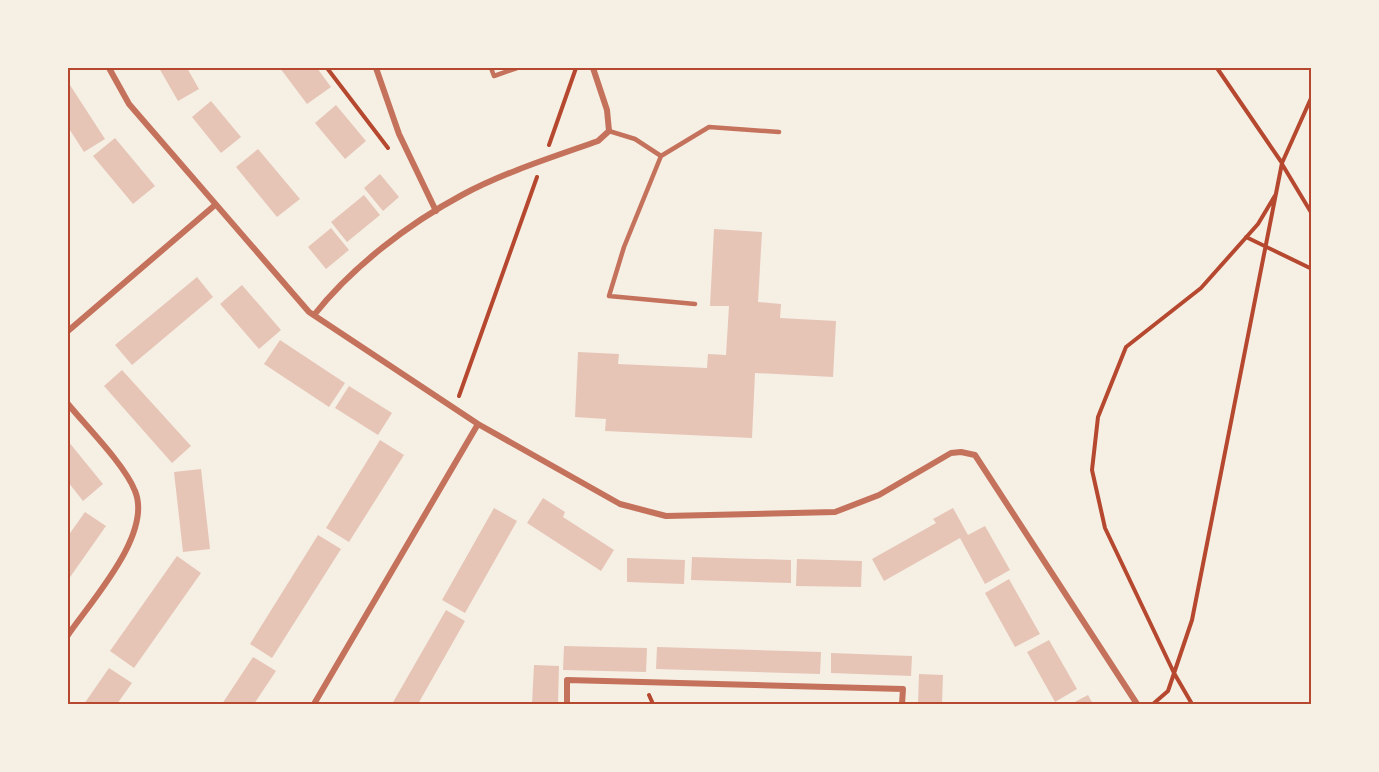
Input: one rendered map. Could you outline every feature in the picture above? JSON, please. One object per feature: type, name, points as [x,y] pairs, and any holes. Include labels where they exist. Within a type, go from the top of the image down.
[{"type":"street","points":[[110,68],[129,104],[215,206],[314,315],[478,424],[621,504],[666,516],[835,512],[879,495],[951,453],[970,453],[978,458],[1137,705]]},
{"type":"street","points":[[376,68],[399,134],[436,212]]},
{"type":"street","points":[[314,315],[364,264],[463,194],[598,141],[609,130],[608,110],[592,68]]},
{"type":"street","points":[[68,331],[215,206]]},
{"type":"street","points":[[68,404],[136,491],[138,521],[131,543],[68,635]]},
{"type":"street","points":[[314,705],[478,424]]},
{"type":"street","points":[[567,705],[567,680],[903,689],[902,705]]},
{"type":"lane","points":[[491,68],[494,76],[517,68]]},
{"type":"lane","points":[[695,304],[609,296],[624,246],[662,156],[709,127],[779,132]]},
{"type":"lane","points":[[609,130],[635,138],[662,156]]},
{"type":"path","points":[[327,68],[389,149]]},
{"type":"path","points":[[454,408],[576,68]]},
{"type":"path","points":[[1217,68],[1281,163],[1311,214]]},
{"type":"path","points":[[1153,705],[1168,691],[1192,620],[1281,163],[1311,96]]},
{"type":"path","points":[[1192,705],[1174,673],[1106,528],[1092,470],[1098,417],[1126,347],[1202,288],[1258,224],[1276,194]]},
{"type":"path","points":[[1246,237],[1311,269]]},
{"type":"building","points":[[159,68],[187,68],[199,89],[178,101]]},
{"type":"building","points":[[280,68],[317,68],[331,87],[307,104]]},
{"type":"building","points":[[68,82],[105,139],[84,152],[68,127]]},
{"type":"building","points":[[211,101],[241,137],[221,153],[192,117]]},
{"type":"building","points":[[336,105],[366,141],[345,159],[315,123]]},
{"type":"building","points":[[115,138],[155,186],[133,204],[93,156]]},
{"type":"building","points":[[258,149],[300,199],[277,217],[236,167]]},
{"type":"building","points":[[380,174],[399,197],[383,211],[364,188]]},
{"type":"building","points":[[364,195],[380,215],[347,242],[331,222]]},
{"type":"building","points":[[331,228],[349,250],[326,269],[308,247]]},
{"type":"building","points":[[714,229],[762,232],[758,302],[781,304],[780,318],[836,321],[833,377],[755,373],[752,438],[605,431],[606,419],[575,417],[578,352],[619,354],[618,364],[707,368],[708,354],[726,355],[729,306],[710,306]]},
{"type":"building","points":[[197,277],[213,297],[132,365],[115,345]]},
{"type":"building","points":[[242,285],[281,330],[259,349],[220,304]]},
{"type":"building","points":[[280,340],[345,383],[329,407],[264,364]]},
{"type":"building","points":[[122,370],[191,446],[172,463],[104,386]]},
{"type":"building","points":[[349,386],[392,413],[378,435],[335,408]]},
{"type":"building","points":[[380,440],[404,455],[349,542],[326,528]]},
{"type":"building","points":[[68,441],[103,484],[83,501],[68,482]]},
{"type":"building","points":[[201,469],[210,549],[183,552],[174,472]]},
{"type":"building","points":[[543,498],[565,512],[563,517],[614,550],[601,571],[527,523]]},
{"type":"building","points":[[494,508],[517,521],[465,613],[442,600]]},
{"type":"building","points":[[953,508],[968,535],[985,526],[1010,570],[985,584],[960,538],[884,581],[872,559],[936,523],[933,519]]},
{"type":"building","points":[[85,512],[106,526],[68,580],[68,536]]},
{"type":"building","points":[[318,535],[341,549],[272,658],[250,644]]},
{"type":"building","points":[[177,556],[201,573],[134,668],[110,651]]},
{"type":"building","points":[[692,557],[791,560],[791,583],[691,580]]},
{"type":"building","points":[[627,558],[685,560],[684,584],[627,582]]},
{"type":"building","points":[[797,559],[862,561],[861,587],[796,586]]},
{"type":"building","points":[[1009,579],[1040,634],[1015,647],[985,593]]},
{"type":"building","points":[[446,610],[465,621],[418,704],[392,704]]},
{"type":"building","points":[[1049,640],[1077,689],[1055,702],[1027,652]]},
{"type":"building","points":[[564,646],[647,648],[646,672],[563,670]]},
{"type":"building","points":[[657,647],[821,652],[820,674],[656,669]]},
{"type":"building","points":[[831,653],[912,656],[911,676],[831,673]]},
{"type":"building","points":[[253,657],[276,671],[254,704],[222,704]]},
{"type":"building","points":[[534,665],[559,666],[558,704],[532,704]]},
{"type":"building","points":[[109,668],[132,683],[117,704],[84,704]]},
{"type":"building","points":[[919,674],[943,675],[942,704],[918,704]]},
{"type":"building","points":[[1088,695],[1093,704],[1071,704]]}]
